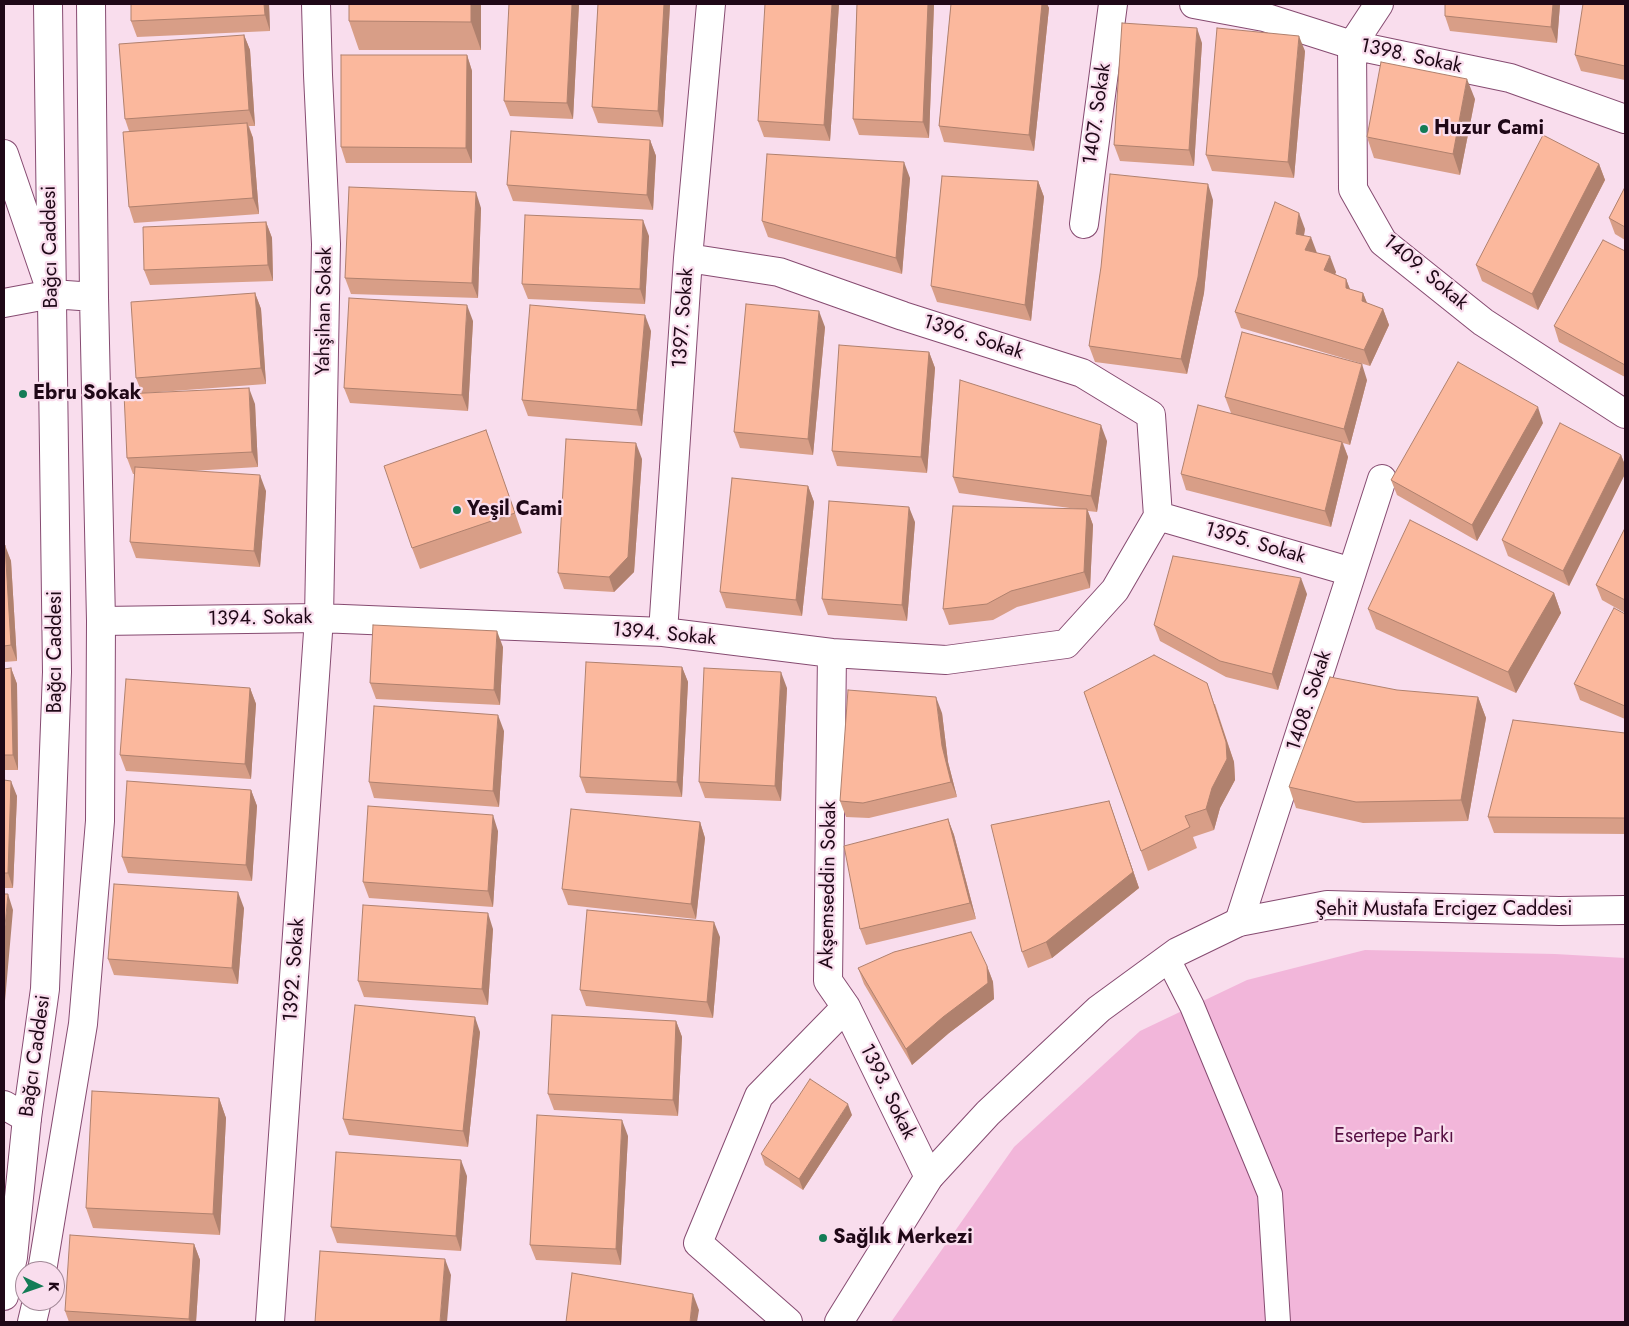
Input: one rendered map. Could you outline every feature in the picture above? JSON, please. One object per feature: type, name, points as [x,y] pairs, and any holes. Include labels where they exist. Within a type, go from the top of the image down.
[{"type":"street","name":"Bağcı Caddesi","points":[[4,1296],[13,1257],[15,1112],[45,990],[57,672],[48,4]]},
{"type":"street","name":"Bağcı Caddesi","points":[[44,1261],[83,1024],[100,820],[101,621],[94,296],[91,4]]},
{"type":"street","name":"Yahşihan Sokak","points":[[316,4],[326,244],[319,618]]},
{"type":"street","name":"1397. Sokak","points":[[663,632],[688,258],[711,4]]},
{"type":"street","name":"1407. Sokak","points":[[1084,224],[1113,4]]},
{"type":"street","name":"1398. Sokak","points":[[1194,4],[1264,17],[1352,45],[1510,78],[1625,119]]},
{"type":"street","points":[[1352,45],[1379,4]]},
{"type":"street","name":"1409. Sokak","points":[[1352,45],[1353,189],[1383,242],[1483,322],[1625,414]]},
{"type":"street","points":[[4,154],[52,294]]},
{"type":"street","name":"1396. Sokak","points":[[688,258],[779,272],[902,316],[1082,373],[1151,414],[1158,516]]},
{"type":"street","points":[[4,303],[52,294],[94,296]]},
{"type":"street","name":"1408. Sokak","points":[[1239,922],[1382,479]]},
{"type":"street","name":"1394. Sokak","points":[[101,621],[319,618],[663,632],[832,653],[946,660],[1066,644],[1115,590],[1158,516]]},
{"type":"street","name":"1395. Sokak","points":[[1158,516],[1352,572]]},
{"type":"street","name":"1392. Sokak","points":[[270,1322],[319,618]]},
{"type":"street","name":"Akşemseddin Sokak","points":[[832,653],[828,981],[846,1007]]},
{"type":"street","name":"Şehit Mustafa Ercigez Caddesi","points":[[839,1322],[929,1177],[988,1114],[1099,1009],[1177,952],[1239,922],[1327,905],[1559,911],[1625,910]]},
{"type":"street","points":[[1168,959],[1192,1006],[1270,1194],[1278,1322]]},
{"type":"street","points":[[788,1322],[698,1243],[759,1096],[846,1007]]},
{"type":"street","name":"1393. Sokak","points":[[846,1007],[929,1177]]},
{"type":"green space","name":"Esertepe Parkı","points":[[1365,950],[1555,954],[1625,958],[1625,1322],[891,1322],[1014,1147],[1140,1031],[1247,980]]},
{"type":"building","points":[[131,4],[264,4],[265,15],[131,21]]},
{"type":"building","points":[[349,4],[471,4],[471,22],[349,21]]},
{"type":"building","points":[[509,4],[572,4],[567,103],[504,101]]},
{"type":"building","points":[[598,4],[664,4],[658,111],[592,107]]},
{"type":"building","points":[[765,4],[832,4],[824,125],[758,121]]},
{"type":"building","points":[[857,4],[928,4],[923,122],[853,119]]},
{"type":"building","points":[[951,4],[1042,4],[1029,135],[939,126]]},
{"type":"building","points":[[1445,4],[1553,4],[1551,27],[1445,16]]},
{"type":"building","points":[[1583,4],[1625,4],[1625,66],[1575,55]]},
{"type":"building","points":[[1122,23],[1197,28],[1189,150],[1114,145]]},
{"type":"building","points":[[1217,28],[1299,36],[1288,162],[1206,155]]},
{"type":"building","points":[[244,35],[249,110],[125,119],[119,44]]},
{"type":"building","points":[[341,55],[467,55],[466,148],[341,147]]},
{"type":"building","name":"Huzur Cami","points":[[1381,62],[1467,79],[1453,154],[1367,137]]},
{"type":"building","points":[[247,123],[253,198],[129,207],[123,132]]},
{"type":"building","points":[[511,131],[650,140],[647,195],[507,185]]},
{"type":"building","points":[[1543,135],[1599,164],[1532,294],[1476,265]]},
{"type":"building","points":[[767,154],[904,162],[896,258],[762,221]]},
{"type":"building","points":[[1110,174],[1208,184],[1198,277],[1181,359],[1089,346],[1101,267]]},
{"type":"building","points":[[942,176],[1038,181],[1025,305],[931,286]]},
{"type":"building","points":[[349,187],[476,192],[472,283],[345,278]]},
{"type":"building","points":[[1625,187],[1625,227],[1609,218]]},
{"type":"building","points":[[1275,202],[1299,213],[1296,234],[1311,237],[1305,250],[1330,256],[1324,270],[1346,279],[1346,288],[1363,293],[1362,301],[1383,309],[1364,350],[1235,312]]},
{"type":"building","points":[[525,215],[643,220],[640,289],[522,284]]},
{"type":"building","points":[[266,222],[268,265],[144,270],[143,227]]},
{"type":"building","points":[[1603,240],[1625,251],[1625,365],[1554,326]]},
{"type":"building","points":[[255,293],[261,368],[136,378],[131,302]]},
{"type":"building","points":[[349,298],[467,305],[462,395],[344,388]]},
{"type":"building","points":[[746,304],[819,311],[808,439],[734,432]]},
{"type":"building","points":[[530,305],[645,315],[637,410],[522,400]]},
{"type":"building","points":[[1242,332],[1362,364],[1344,429],[1225,397]]},
{"type":"building","points":[[839,345],[929,352],[921,457],[832,451]]},
{"type":"building","points":[[1458,362],[1538,407],[1472,525],[1391,480]]},
{"type":"building","points":[[960,380],[1101,425],[1091,496],[953,477]]},
{"type":"building","points":[[249,388],[252,452],[127,458],[124,394]]},
{"type":"building","points":[[1198,405],[1342,442],[1325,511],[1181,474]]},
{"type":"building","points":[[1560,423],[1621,455],[1563,571],[1502,540]]},
{"type":"building","name":"Yeşil Cami","points":[[486,430],[515,513],[412,548],[384,466]]},
{"type":"building","points":[[566,439],[636,443],[628,557],[609,577],[558,573]]},
{"type":"building","points":[[135,467],[260,475],[254,551],[130,542]]},
{"type":"building","points":[[732,478],[808,486],[796,600],[720,592]]},
{"type":"building","points":[[829,501],[909,507],[902,605],[822,599]]},
{"type":"building","points":[[953,506],[1087,509],[1084,572],[1011,591],[987,604],[943,609]]},
{"type":"building","points":[[1410,520],[1554,593],[1508,672],[1368,609]]},
{"type":"building","points":[[1625,528],[1625,600],[1596,585]]},
{"type":"building","points":[[4,545],[11,645],[4,646]]},
{"type":"building","points":[[1173,556],[1301,578],[1272,674],[1220,661],[1154,625]]},
{"type":"building","points":[[1614,608],[1625,614],[1625,706],[1574,684]]},
{"type":"building","points":[[373,625],[497,631],[494,690],[370,683]]},
{"type":"building","points":[[1154,655],[1207,683],[1226,742],[1227,759],[1212,788],[1206,809],[1185,816],[1190,827],[1141,851],[1084,692]]},
{"type":"building","points":[[586,662],[682,667],[677,782],[580,777]]},
{"type":"building","points":[[11,668],[13,755],[4,755],[4,669]]},
{"type":"building","points":[[704,668],[781,672],[775,786],[699,782]]},
{"type":"building","points":[[1330,677],[1397,690],[1478,697],[1461,800],[1356,802],[1289,787]]},
{"type":"building","points":[[126,679],[250,688],[245,764],[120,755]]},
{"type":"building","points":[[848,690],[936,697],[942,746],[951,782],[863,803],[840,801]]},
{"type":"building","points":[[374,706],[498,715],[493,791],[369,782]]},
{"type":"building","points":[[1513,720],[1625,733],[1625,818],[1488,817]]},
{"type":"building","points":[[4,780],[11,781],[8,873],[4,873]]},
{"type":"building","points":[[127,781],[251,790],[246,865],[122,857]]},
{"type":"building","points":[[1109,801],[1133,872],[1046,942],[1022,952],[991,825]]},
{"type":"building","points":[[368,806],[493,815],[488,891],[363,882]]},
{"type":"building","points":[[571,809],[700,822],[691,904],[562,889]]},
{"type":"building","points":[[948,819],[970,903],[860,929],[844,846]]},
{"type":"building","points":[[114,884],[238,892],[232,968],[108,959]]},
{"type":"building","points":[[4,894],[8,894],[4,937]]},
{"type":"building","points":[[363,905],[488,913],[482,989],[358,981]]},
{"type":"building","points":[[587,910],[714,922],[707,1002],[580,990]]},
{"type":"building","points":[[971,932],[987,966],[988,983],[943,1017],[906,1049],[858,968],[894,952]]},
{"type":"building","points":[[355,1005],[475,1017],[463,1131],[343,1119]]},
{"type":"building","points":[[552,1015],[676,1021],[673,1100],[548,1094]]},
{"type":"building","points":[[810,1079],[848,1104],[799,1179],[761,1154]]},
{"type":"building","points":[[92,1091],[219,1098],[213,1214],[86,1208]]},
{"type":"building","points":[[537,1115],[622,1120],[616,1249],[530,1245]]},
{"type":"building","points":[[336,1152],[461,1160],[456,1236],[331,1227]]},
{"type":"building","points":[[70,1235],[194,1244],[189,1319],[65,1311]]},
{"type":"building","points":[[320,1251],[445,1259],[440,1322],[315,1322]]},
{"type":"building","points":[[572,1273],[693,1294],[690,1322],[566,1322]]},
{"type":"place","name":"Huzur Cami","points":[[1424,129]]},
{"type":"place","name":"Ebru Sokak","points":[[23,394]]},
{"type":"place","name":"Yeşil Cami","points":[[457,510]]},
{"type":"place","name":"Sağlık Merkezi","points":[[823,1238]]}]
